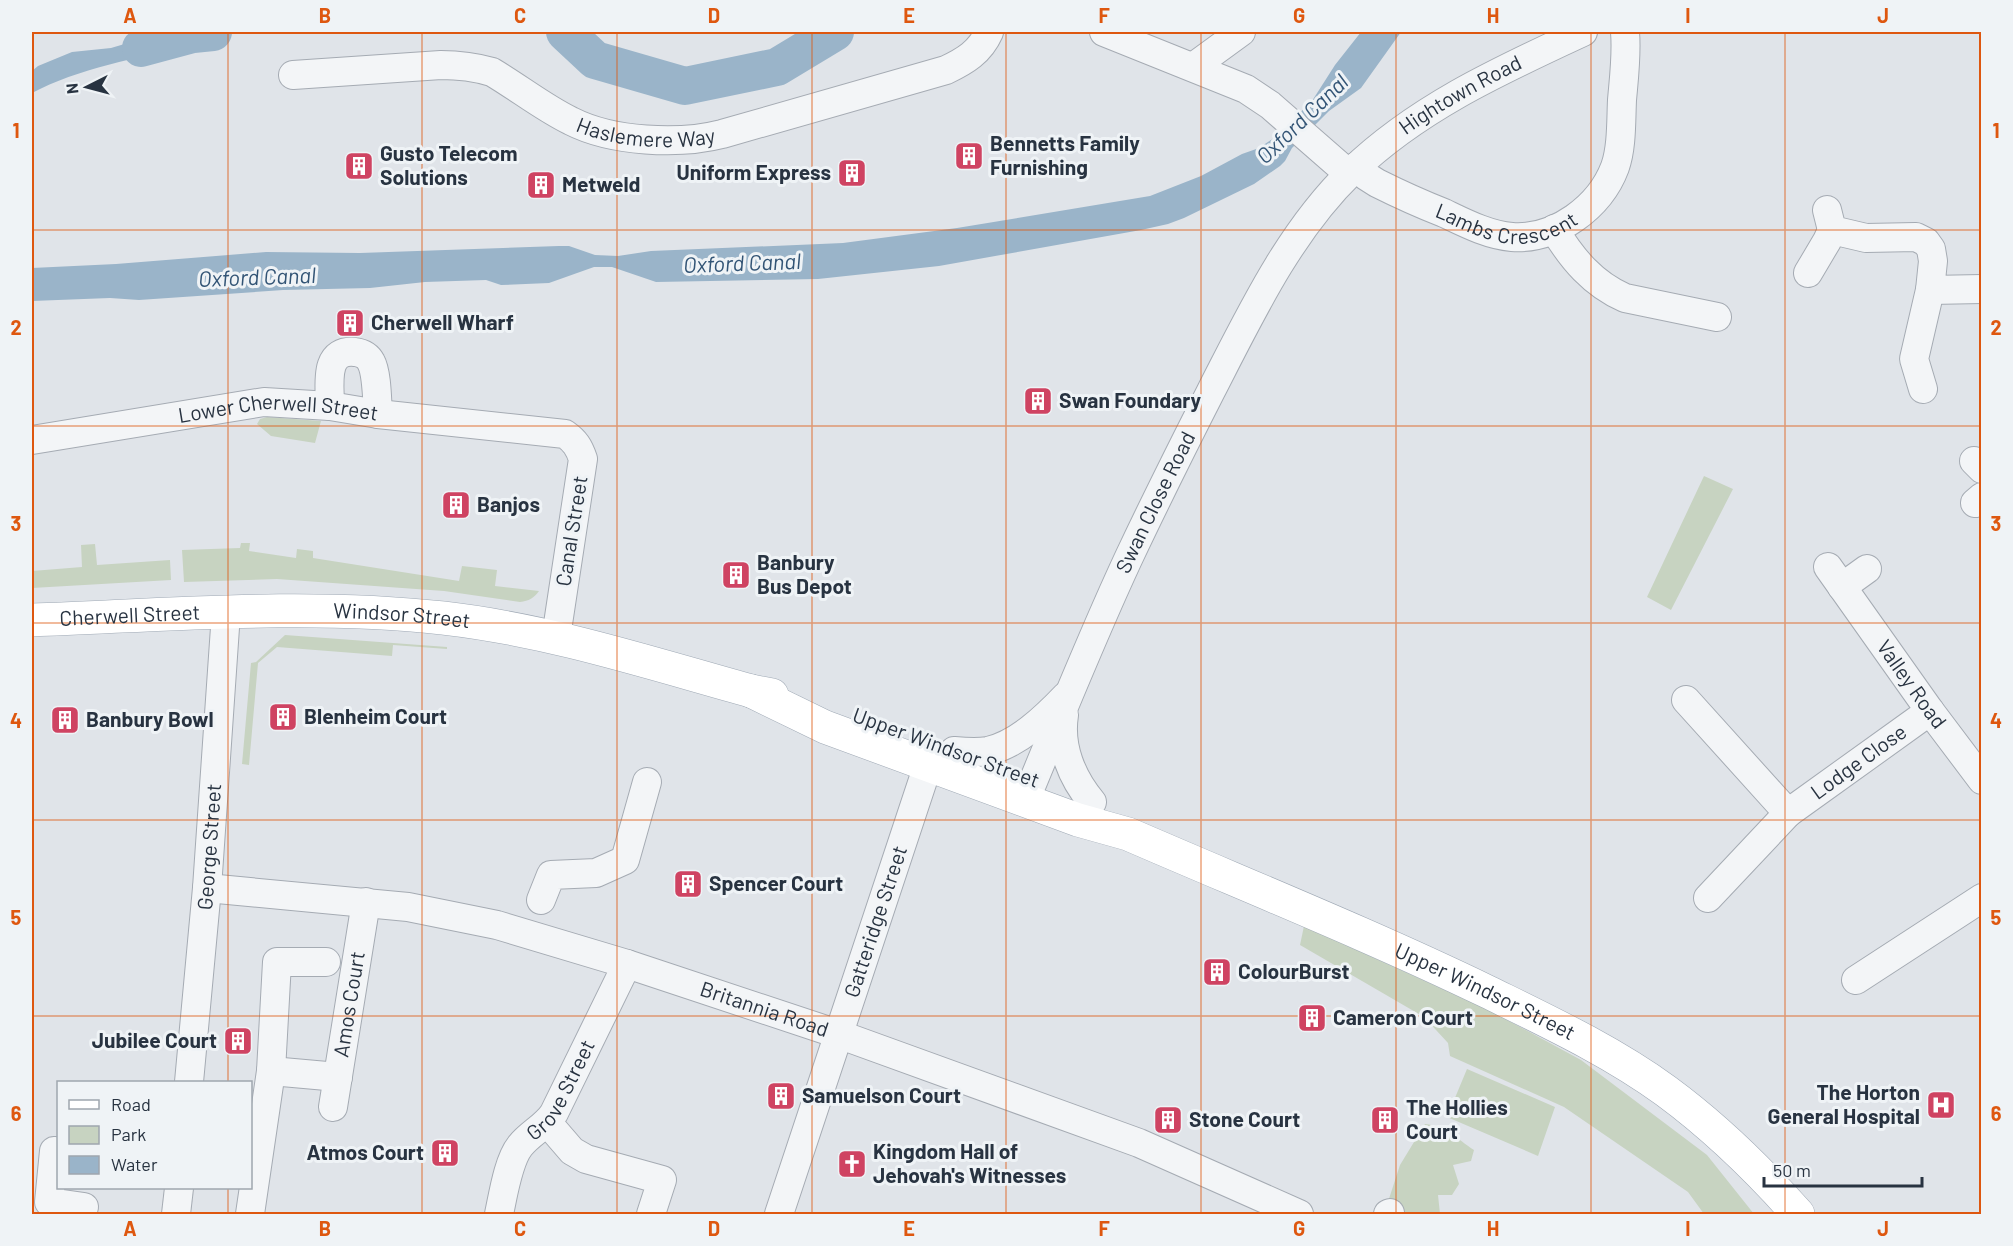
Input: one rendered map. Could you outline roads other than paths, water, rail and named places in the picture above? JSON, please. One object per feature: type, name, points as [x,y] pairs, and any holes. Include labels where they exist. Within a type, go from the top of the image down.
[{"type":"main road","name":"Windsor Street","points":[[226,613],[371,612],[444,618],[532,631],[566,640]]},
{"type":"main road","name":"Cherwell Street","points":[[32,620],[226,613]]},
{"type":"main road","name":"Upper Windsor Street","points":[[566,640],[751,691],[832,706],[941,758],[1030,791],[1092,802],[1128,834]]},
{"type":"main road","name":"Upper Windsor Street","points":[[1030,791],[1078,820],[1128,834],[1442,970],[1595,1047],[1665,1091],[1713,1128],[1755,1167],[1798,1215]]},
{"type":"street","name":"Haslemere Way","points":[[293,75],[461,65],[492,72],[571,122],[591,129],[635,138],[686,140],[722,134],[946,70],[975,53],[988,32]]},
{"type":"street","name":"Lambs Crescent","points":[[1104,32],[1246,89],[1353,170],[1480,230],[1510,237],[1523,237],[1554,230],[1570,221],[1591,203],[1608,182],[1616,165],[1620,143],[1625,32]]},
{"type":"street","points":[[1193,67],[1241,32]]},
{"type":"street","name":"Hightown Road","points":[[1353,170],[1391,138],[1470,86],[1573,34]]},
{"type":"street","name":"Swan Close Road","points":[[1030,791],[1129,557],[1243,329],[1298,237],[1319,208],[1353,170]]},
{"type":"street","points":[[1808,273],[1827,241],[1829,220],[1866,238],[1916,237],[1926,242],[1931,249],[1933,261],[1930,290],[1914,359],[1923,389]]},
{"type":"street","points":[[1554,230],[1569,254],[1600,284],[1614,293],[1625,298],[1717,317]]},
{"type":"street","points":[[1930,290],[1982,289]]},
{"type":"street","points":[[330,406],[332,361],[337,356],[354,352],[369,358],[373,366],[378,414]]},
{"type":"street","name":"Lower Cherwell Street","points":[[32,440],[264,402],[330,406],[378,414],[526,429]]},
{"type":"street","name":"Canal Street","points":[[526,429],[565,434],[574,440],[583,459],[566,640]]},
{"type":"street","name":"Valley Road","points":[[1868,569],[1835,577],[1982,780]]},
{"type":"street","name":"George Street","points":[[189,1081],[207,888],[226,613]]},
{"type":"street","name":"Swan Close Road","points":[[941,758],[988,751],[1011,741],[1042,718],[1073,688]]},
{"type":"street","name":"Swan Close Road","points":[[1073,688],[1063,719],[1065,748],[1075,779],[1092,802]]},
{"type":"street","name":"Lodge Close","points":[[1686,700],[1788,813]]},
{"type":"street","name":"Lodge Close","points":[[1708,898],[1788,813],[1930,711]]},
{"type":"street","name":"Gatteridge Street","points":[[779,1215],[838,1034],[941,758]]},
{"type":"street","points":[[541,900],[551,875],[596,873],[625,860],[647,782]]},
{"type":"street","name":"Britannia Road","points":[[207,888],[408,907],[497,925],[627,964],[838,1034],[1139,1143],[1299,1215]]},
{"type":"street","points":[[1856,980],[1982,898]]},
{"type":"street","name":"Amos Court","points":[[333,1107],[366,902]]},
{"type":"street","points":[[250,1215],[271,1071],[277,962],[326,962]]},
{"type":"street","name":"Grove Street","points":[[498,1215],[513,1157],[520,1146],[548,1122],[627,964]]},
{"type":"street","points":[[271,1071],[338,1077]]},
{"type":"street","points":[[548,1122],[572,1151],[586,1160],[662,1180],[651,1215]]},
{"type":"street","points":[[48,1150],[49,1202],[84,1207]]},
{"type":"street","points":[[176,1215],[179,1189]]},
{"type":"water","points":[[165,32],[191,32],[190,46],[88,70],[32,93],[32,71],[38,66],[72,52],[111,48]]},
{"type":"water","name":"Oxford Canal","points":[[1361,32],[1401,32],[1361,88],[1329,111],[1292,148],[1280,166],[1254,184],[1184,218],[1141,230],[939,266],[818,279],[656,282],[612,267],[594,267],[549,283],[501,285],[486,280],[425,282],[370,288],[283,290],[139,300],[110,298],[32,301],[32,268],[266,252],[360,253],[569,246],[595,255],[618,256],[651,251],[843,243],[957,228],[1150,196],[1201,176],[1242,154],[1259,148],[1274,138],[1312,101],[1335,65]]},
{"type":"waterway","points":[[141,48],[193,34],[213,32]]},
{"type":"waterway","points":[[565,32],[595,60],[685,86],[777,67],[835,32]]},
{"type":"place","name":"Bennetts Family Furnishing","points":[[969,156]]},
{"type":"place","name":"Gusto Telecom Solutions","points":[[359,166]]},
{"type":"place","name":"Uniform Express","points":[[852,173]]},
{"type":"place","name":"Metweld","points":[[541,185]]},
{"type":"place","name":"Cherwell Wharf","points":[[350,323]]},
{"type":"place","name":"Swan Foundary","points":[[1038,401]]},
{"type":"place","name":"Banjos","points":[[456,505]]},
{"type":"place","name":"Banbury Bus Depot","points":[[736,575]]},
{"type":"place","name":"Blenheim Court","points":[[283,717]]},
{"type":"place","name":"Banbury Bowl","points":[[65,720]]},
{"type":"place","name":"Spencer Court","points":[[688,884]]},
{"type":"place","name":"ColourBurst","points":[[1217,972]]},
{"type":"place","name":"Cameron Court","points":[[1312,1018]]},
{"type":"place","name":"Jubilee Court","points":[[238,1041]]},
{"type":"place","name":"Samuelson Court","points":[[781,1096]]},
{"type":"place","name":"The Horton General Hospital","points":[[1941,1105]]},
{"type":"place","name":"Stone Court","points":[[1168,1120]]},
{"type":"place","name":"The Hollies Court","points":[[1385,1120]]},
{"type":"place","name":"Atmos Court","points":[[445,1153]]},
{"type":"place","name":"Kingdom Hall of Jehovah's Witnesses","points":[[852,1164]]}]
